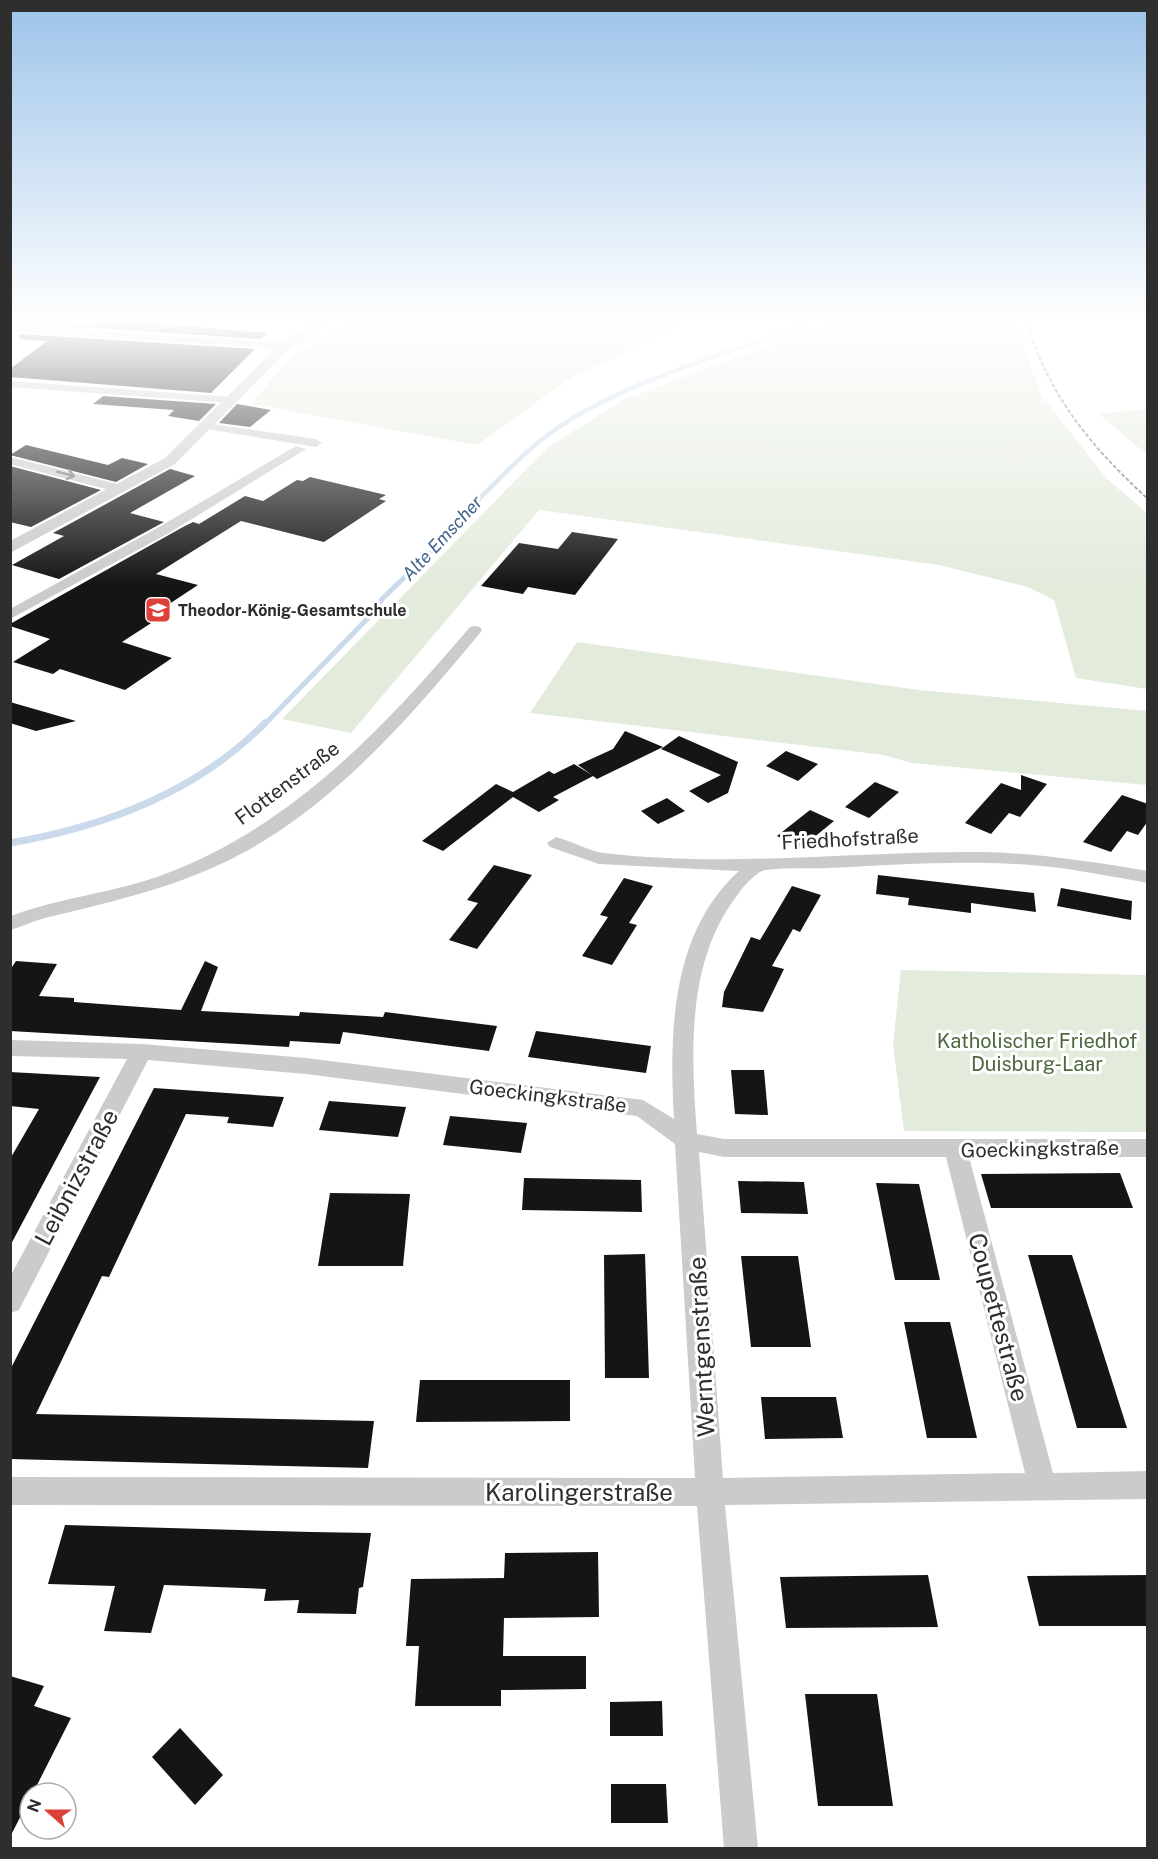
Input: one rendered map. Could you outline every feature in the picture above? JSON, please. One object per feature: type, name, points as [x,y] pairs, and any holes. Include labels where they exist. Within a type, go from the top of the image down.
[{"type":"street","points":[[10,548],[170,461],[221,410]]},
{"type":"street","points":[[205,426],[316,443]]},
{"type":"street","points":[[10,615],[164,530],[300,449]]},
{"type":"street","points":[[10,460],[121,489]]},
{"type":"street","name":"Flottenstraße","points":[[10,924],[41,913],[110,897],[173,878],[202,866],[259,835],[301,806],[379,739],[419,697],[476,630]]},
{"type":"street","name":"Friedhofstraße","points":[[556,843],[599,858],[756,866],[953,857],[1065,863],[1148,877]]},
{"type":"street","name":"Werntgenstraße","points":[[741,1848],[710,1492],[682,1075],[684,1016],[691,969],[702,935],[734,882],[756,866]]},
{"type":"street","name":"Goeckingkstraße","points":[[10,1048],[142,1052],[306,1066],[643,1108],[688,1141],[724,1148],[956,1150],[1148,1148]]},
{"type":"street","name":"Leibnizstraße","points":[[10,1302],[142,1052]]},
{"type":"street","name":"Coupettestraße","points":[[956,1150],[1042,1485]]},
{"type":"street","name":"Karolingerstraße","points":[[10,1491],[710,1492],[1148,1485]]},
{"type":"green space","points":[[283,410],[526,410],[477,445]]},
{"type":"green space","points":[[608,410],[1053,410],[1107,479],[1147,513],[1147,689],[1076,678],[1054,600],[1028,587],[939,565],[539,510],[351,733],[282,719],[548,447]]},
{"type":"green space","points":[[1147,410],[1147,455],[1099,414]]},
{"type":"green space","points":[[577,642],[919,690],[1147,711],[1147,785],[912,763],[884,755],[530,713]]},
{"type":"green space","name":"Katholischer Friedhof Duisburg-Laar","points":[[901,970],[1147,975],[1147,1132],[904,1131],[893,1045]]},
{"type":"building","points":[[171,410],[210,410],[199,421],[168,416],[174,410]]},
{"type":"building","points":[[232,410],[271,410],[250,427],[219,423]]},
{"type":"building","points":[[26,445],[108,465],[122,458],[148,464],[116,482],[10,455]]},
{"type":"building","points":[[10,466],[101,490],[31,527],[10,522]]},
{"type":"building","points":[[170,469],[195,476],[130,513],[164,522],[59,579],[12,565],[64,536],[53,533]]},
{"type":"building","points":[[310,477],[386,495],[379,499],[386,501],[324,542],[241,521],[156,574],[198,585],[154,614],[162,616],[122,642],[172,658],[125,690],[60,669],[53,674],[13,662],[50,639],[10,626],[10,624],[183,527],[193,522],[199,524],[245,496],[263,501],[297,480],[303,481]]},
{"type":"building","points":[[572,532],[618,539],[575,595],[528,587],[523,594],[481,586],[519,543],[558,549]]},
{"type":"building","points":[[10,702],[76,721],[36,731],[10,723]]},
{"type":"building","points":[[625,731],[663,747],[597,779],[593,776],[553,797],[559,800],[539,812],[513,797],[443,851],[422,841],[496,784],[513,792],[549,771],[554,774],[574,764],[592,775],[578,765],[613,749]]},
{"type":"building","points":[[679,736],[738,762],[728,793],[708,803],[689,791],[721,775],[661,749]]},
{"type":"building","points":[[786,751],[818,764],[798,781],[766,766]]},
{"type":"building","points":[[1021,775],[1047,784],[1020,817],[1009,813],[991,834],[965,823],[1001,783],[1021,790]]},
{"type":"building","points":[[875,782],[899,792],[869,818],[845,807]]},
{"type":"building","points":[[1122,795],[1148,804],[1148,821],[1138,835],[1127,831],[1111,852],[1083,842]]},
{"type":"building","points":[[667,798],[685,811],[658,824],[641,811]]},
{"type":"building","points":[[810,810],[834,821],[801,848],[777,836]]},
{"type":"building","points":[[494,865],[532,875],[477,949],[449,940],[478,903],[467,900]]},
{"type":"building","points":[[878,875],[1034,893],[1036,912],[971,903],[971,913],[908,905],[909,898],[876,894]]},
{"type":"building","points":[[624,878],[653,886],[629,923],[637,925],[612,965],[582,956],[608,917],[600,915]]},
{"type":"building","points":[[792,886],[821,895],[800,932],[793,929],[772,966],[784,969],[763,1012],[722,1007],[724,992],[751,937],[760,940]]},
{"type":"building","points":[[1061,888],[1132,901],[1131,920],[1057,906]]},
{"type":"building","points":[[16,961],[57,964],[39,996],[74,998],[74,1002],[181,1010],[205,961],[218,967],[201,1011],[299,1016],[300,1012],[383,1017],[385,1012],[497,1026],[489,1051],[343,1032],[340,1044],[290,1041],[289,1047],[10,1031],[10,970]]},
{"type":"building","points":[[536,1031],[651,1046],[646,1073],[528,1057]]},
{"type":"building","points":[[731,1070],[764,1070],[768,1115],[735,1114]]},
{"type":"building","points":[[10,1072],[100,1077],[10,1246],[10,1159],[39,1109],[10,1106]]},
{"type":"building","points":[[154,1088],[284,1097],[273,1127],[227,1123],[229,1117],[186,1114],[109,1277],[102,1276],[36,1414],[374,1421],[368,1468],[10,1459],[10,1370]]},
{"type":"building","points":[[329,1101],[406,1107],[398,1137],[319,1130]]},
{"type":"building","points":[[450,1116],[527,1123],[521,1153],[443,1145]]},
{"type":"building","points":[[1120,1173],[1133,1208],[991,1208],[981,1174]]},
{"type":"building","points":[[524,1178],[641,1180],[642,1212],[522,1210]]},
{"type":"building","points":[[738,1181],[804,1182],[808,1214],[741,1213]]},
{"type":"building","points":[[876,1183],[919,1184],[940,1280],[895,1280]]},
{"type":"building","points":[[330,1193],[410,1194],[403,1266],[318,1266]]},
{"type":"building","points":[[645,1254],[649,1378],[605,1378],[604,1255]]},
{"type":"building","points":[[1028,1255],[1072,1255],[1127,1428],[1077,1428]]},
{"type":"building","points":[[741,1256],[798,1256],[811,1347],[751,1347]]},
{"type":"building","points":[[904,1322],[950,1322],[977,1438],[927,1438]]},
{"type":"building","points":[[420,1380],[570,1380],[570,1421],[416,1422]]},
{"type":"building","points":[[761,1397],[836,1397],[843,1438],[765,1439]]},
{"type":"building","points":[[65,1525],[371,1533],[363,1587],[359,1588],[356,1614],[297,1613],[299,1600],[264,1601],[266,1589],[164,1585],[151,1633],[104,1631],[115,1586],[48,1584]]},
{"type":"building","points":[[598,1552],[599,1617],[504,1618],[503,1656],[586,1656],[586,1689],[501,1690],[501,1706],[415,1706],[419,1646],[406,1646],[411,1579],[504,1578],[505,1553]]},
{"type":"building","points":[[928,1575],[938,1627],[786,1628],[780,1577]]},
{"type":"building","points":[[1148,1575],[1148,1626],[1039,1626],[1027,1576]]},
{"type":"building","points":[[10,1676],[44,1686],[34,1706],[71,1718],[39,1781],[18,1781],[18,1821],[10,1837]]},
{"type":"building","points":[[805,1694],[877,1694],[893,1806],[818,1806]]},
{"type":"building","points":[[662,1701],[663,1736],[610,1736],[610,1702]]},
{"type":"building","points":[[180,1728],[223,1775],[195,1805],[152,1757]]},
{"type":"building","points":[[611,1784],[666,1784],[668,1823],[611,1823]]},
{"type":"waterway","name":"Alte Emscher","points":[[480,498],[536,444],[589,410]]},
{"type":"waterway","name":"Alte Emscher","points":[[264,725],[370,616],[382,599],[440,543],[480,498]]},
{"type":"waterway","name":"Alte Emscher","points":[[10,843],[80,827],[147,803],[210,769],[265,723]]},
{"type":"railway","points":[[1069,410],[1109,461],[1148,499]]},
{"type":"place","name":"Theodor-König-Gesamtschule","points":[[158,610]]}]
